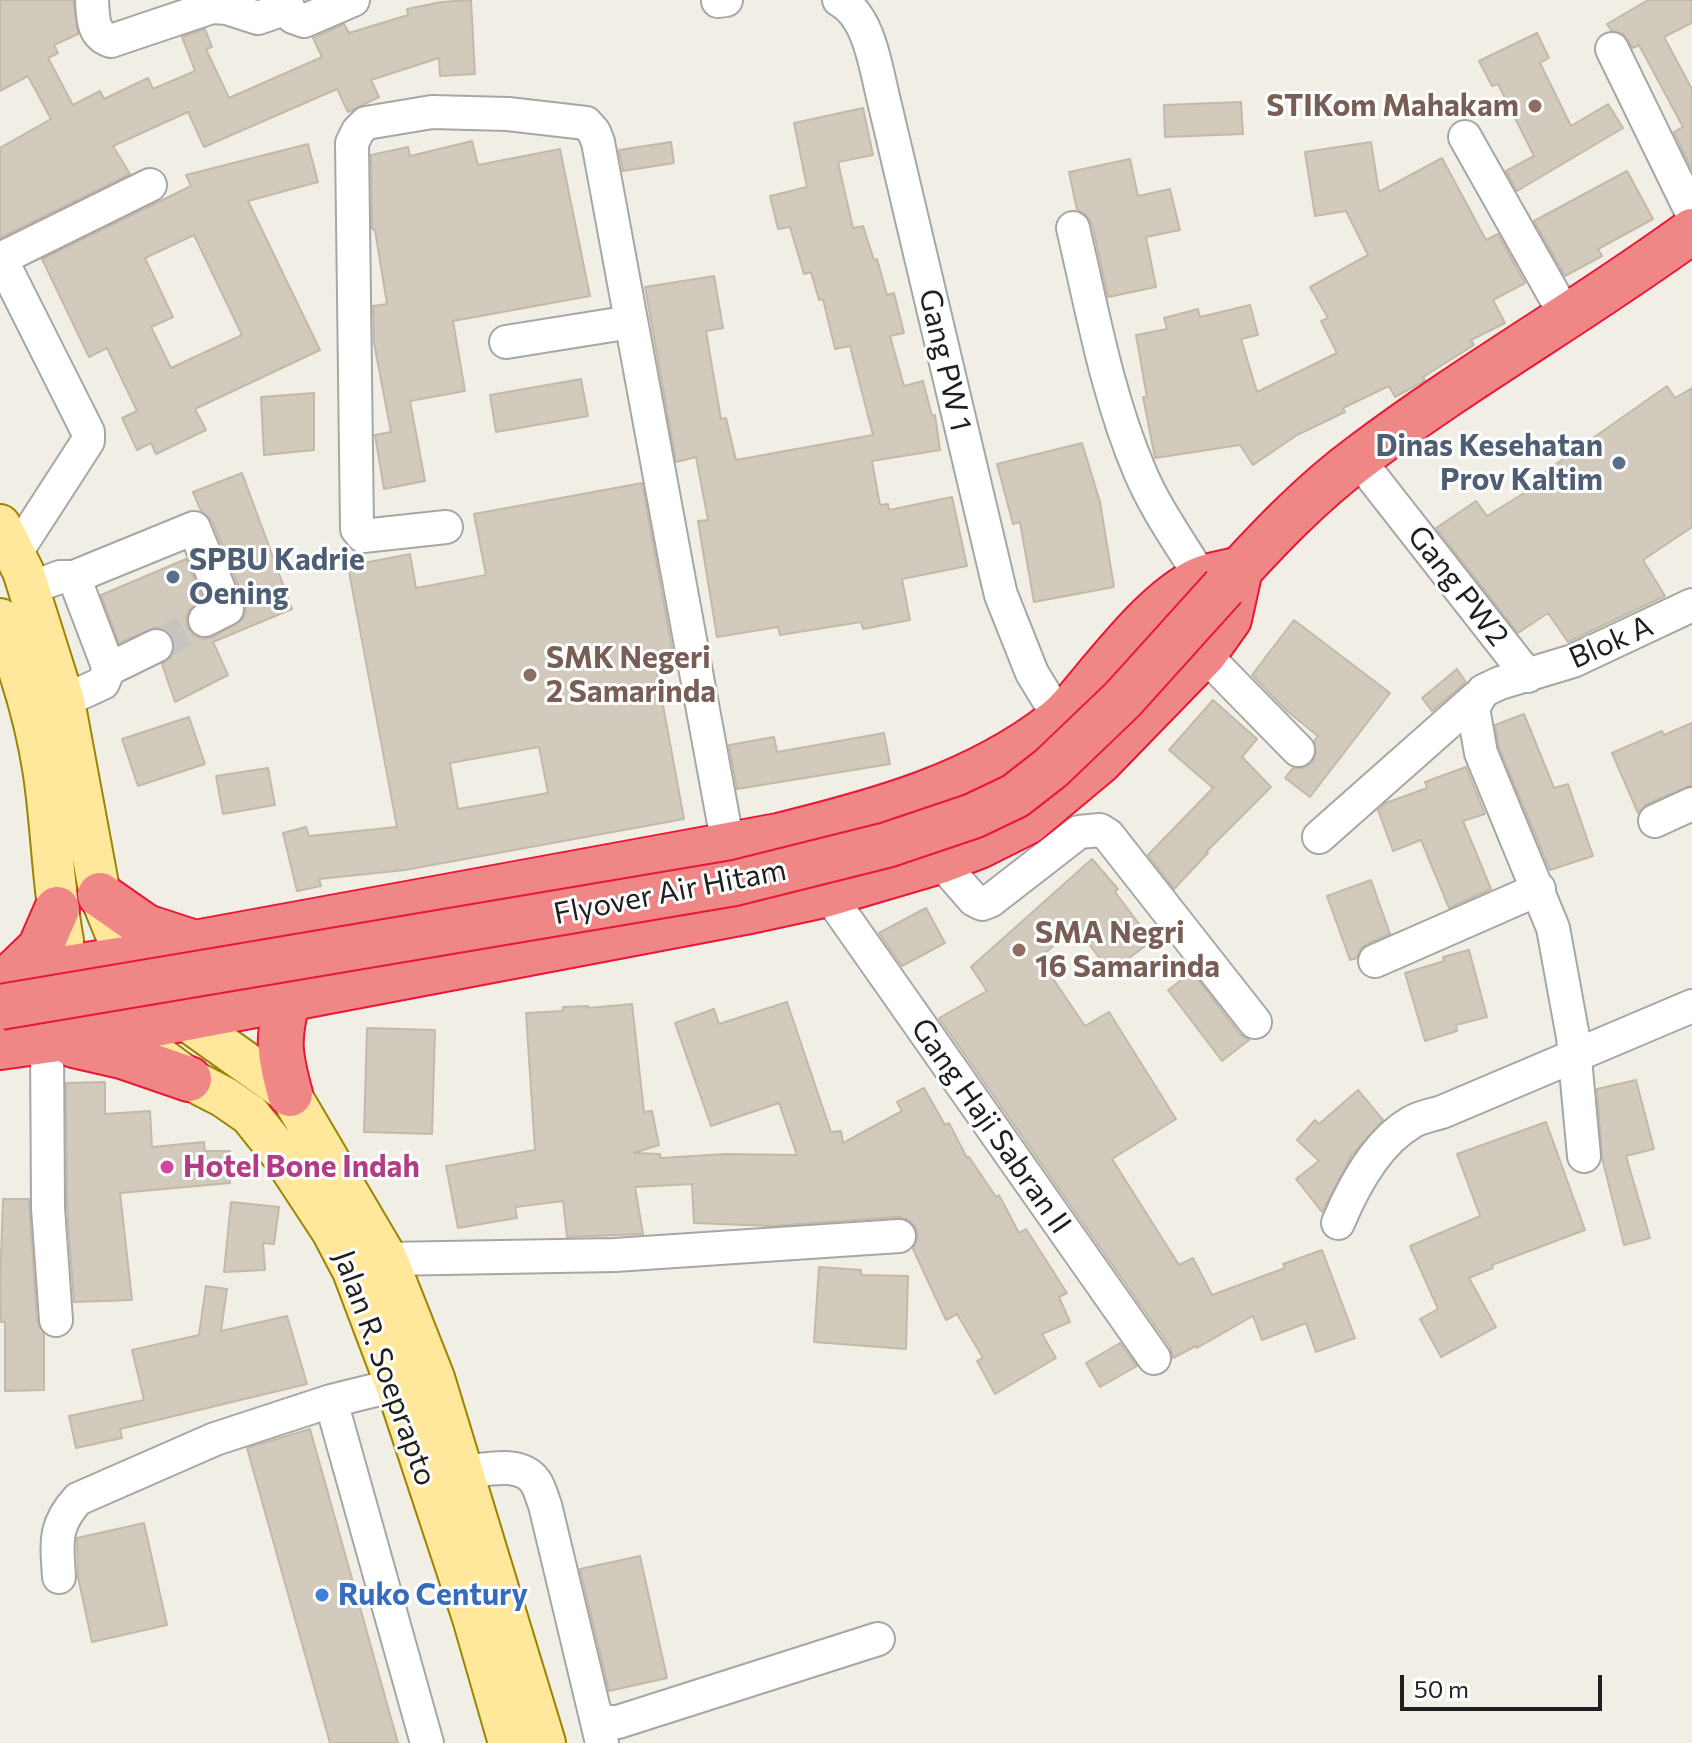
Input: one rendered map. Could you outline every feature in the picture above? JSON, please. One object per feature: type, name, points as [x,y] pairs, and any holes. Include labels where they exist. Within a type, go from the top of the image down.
[{"type":"highway","points":[[3,988],[69,967],[126,959],[195,943],[778,836],[863,815],[939,788],[1009,756],[1060,719],[1129,639],[1184,589],[1222,578],[1358,459],[1692,231]]},
{"type":"highway","points":[[0,1047],[124,1030],[828,894],[940,861],[1027,822],[1100,761],[1204,654],[1229,619],[1222,578]]},
{"type":"highway","name":"Flyover Air Hitam","points":[[3,988],[735,883],[887,845],[973,816],[1015,796],[1051,768],[1123,699],[1222,578]]},
{"type":"highway","points":[[552,878],[565,946]]},
{"type":"highway","points":[[100,895],[146,927],[195,943]]},
{"type":"highway","points":[[3,988],[40,948],[57,909]]},
{"type":"highway","points":[[288,999],[279,1053],[290,1094]]},
{"type":"highway","points":[[51,1041],[122,1056],[189,1079]]},
{"type":"main road","points":[[14,556],[64,701],[100,895],[126,959]]},
{"type":"main road","points":[[0,619],[21,669],[44,772],[57,909],[69,967]]},
{"type":"main road","name":"Jalan R. Soeprapto","points":[[126,959],[182,1017],[290,1094],[387,1259],[434,1378],[545,1743]]},
{"type":"main road","name":"Jalan R. Soeprapto","points":[[69,967],[124,1030],[189,1079],[250,1115],[282,1155],[332,1231],[353,1271],[396,1385],[473,1618],[509,1743]]},
{"type":"street","points":[[92,0],[97,30],[111,41],[212,7],[227,8],[258,18],[286,4],[293,17],[304,21],[353,0]]},
{"type":"street","points":[[718,1],[726,0]]},
{"type":"street","name":"Gang PW 1","points":[[839,0],[849,5],[865,33],[880,87],[1001,595],[1032,673],[1060,719]]},
{"type":"street","points":[[1612,49],[1692,213]]},
{"type":"street","points":[[446,527],[363,536],[355,521],[352,143],[366,123],[432,112],[508,114],[586,123],[598,142],[728,845]]},
{"type":"street","points":[[1465,137],[1567,318]]},
{"type":"street","points":[[150,185],[0,259],[88,432],[88,441],[14,556],[60,577],[74,577],[194,528],[227,609],[205,620]]},
{"type":"street","points":[[1073,228],[1103,356],[1127,439],[1154,499],[1222,578]]},
{"type":"street","points":[[506,342],[631,322]]},
{"type":"street","name":"Gang PW2","points":[[1358,459],[1528,676]]},
{"type":"street","points":[[74,577],[109,669]]},
{"type":"street","name":"Blok A","points":[[1319,837],[1483,691],[1573,661],[1692,605]]},
{"type":"street","points":[[64,701],[103,683],[109,669],[156,646]]},
{"type":"street","points":[[1204,654],[1298,750]]},
{"type":"street","points":[[1476,698],[1473,708],[1481,753],[1553,928],[1575,1057],[1584,1156]]},
{"type":"street","points":[[1655,821],[1692,804]]},
{"type":"street","points":[[940,861],[974,900],[982,904],[1079,832],[1100,830],[1108,835],[1166,906],[1255,1022]]},
{"type":"street","points":[[484,891],[482,876],[487,871],[613,849],[621,854],[623,865]]},
{"type":"street","points":[[1375,961],[1539,889]]},
{"type":"street","name":"Gang Haji Sabran II","points":[[828,894],[1154,1358]]},
{"type":"street","points":[[1338,1223],[1362,1172],[1399,1131],[1413,1121],[1442,1112],[1692,1006]]},
{"type":"street","points":[[51,1041],[48,1208],[56,1320]]},
{"type":"street","points":[[387,1259],[615,1255],[899,1236]]},
{"type":"street","points":[[59,1577],[56,1534],[65,1513],[78,1499],[215,1439],[331,1401],[396,1385]]},
{"type":"street","points":[[331,1401],[427,1743]]},
{"type":"street","points":[[463,1472],[510,1468],[522,1471],[535,1480],[545,1505],[598,1728],[605,1722],[618,1722],[878,1639]]},
{"type":"building","points":[[0,0],[73,0],[78,34],[54,45],[58,53],[48,58],[73,105],[100,91],[104,99],[148,78],[153,89],[195,71],[182,37],[205,29],[212,47],[206,49],[229,98],[322,57],[313,38],[344,24],[349,33],[408,15],[407,9],[441,2],[471,0],[475,74],[440,76],[439,58],[371,80],[379,97],[348,112],[337,89],[204,147],[188,112],[113,146],[130,174],[0,238],[0,148],[51,119],[28,76],[0,91]]},
{"type":"building","points":[[1648,0],[1692,0],[1692,23],[1664,37],[1692,89],[1692,170],[1674,132],[1683,127],[1639,45],[1633,48],[1623,34],[1611,30],[1607,24]]},
{"type":"building","points":[[1537,33],[1549,58],[1540,63],[1571,126],[1608,104],[1623,128],[1517,191],[1506,171],[1534,156],[1498,84],[1492,86],[1479,61]]},
{"type":"building","points":[[1241,102],[1243,134],[1165,137],[1164,105]]},
{"type":"building","points":[[863,108],[873,155],[838,162],[853,228],[863,226],[887,295],[894,293],[904,333],[890,336],[904,386],[923,381],[932,416],[935,415],[940,450],[872,461],[880,505],[888,504],[889,510],[952,497],[967,566],[902,579],[910,620],[863,629],[861,622],[780,635],[778,627],[717,637],[698,521],[708,520],[696,457],[676,462],[645,287],[714,276],[723,328],[706,331],[721,419],[726,418],[736,460],[873,435],[850,346],[835,349],[823,299],[819,300],[811,272],[804,274],[790,227],[778,229],[770,196],[807,187],[794,123]]},
{"type":"building","points":[[472,141],[478,165],[560,149],[590,296],[453,321],[465,391],[410,401],[425,481],[384,489],[375,435],[391,432],[374,343],[373,306],[387,304],[375,230],[372,229],[371,155],[408,147],[410,156]]},
{"type":"building","points":[[671,142],[674,163],[623,171],[619,150]]},
{"type":"building","points":[[1371,142],[1379,192],[1442,158],[1486,240],[1498,234],[1525,283],[1493,300],[1505,323],[1471,340],[1474,345],[1423,377],[1425,380],[1415,386],[1395,397],[1389,386],[1343,408],[1345,412],[1297,435],[1253,465],[1240,445],[1155,458],[1143,397],[1147,397],[1136,335],[1167,329],[1164,318],[1198,309],[1200,317],[1250,305],[1258,335],[1241,339],[1257,392],[1337,353],[1321,321],[1328,318],[1310,287],[1368,255],[1346,211],[1315,216],[1305,152]]},
{"type":"building","points":[[308,144],[318,182],[248,201],[320,350],[195,409],[206,430],[156,454],[151,443],[137,450],[122,418],[137,411],[107,348],[89,357],[42,259],[191,186],[186,175]],"holes":[[[194,235],[242,335],[171,368],[151,327],[173,317],[145,258]]]},
{"type":"building","points":[[1130,159],[1138,196],[1170,189],[1180,230],[1146,237],[1156,287],[1108,297],[1092,224],[1086,215],[1077,210],[1069,172]]},
{"type":"building","points":[[1627,171],[1653,219],[1598,249],[1602,256],[1565,276],[1534,221]]},
{"type":"building","points":[[581,379],[588,416],[496,432],[490,395]]},
{"type":"building","points":[[1667,386],[1675,398],[1692,388],[1692,527],[1643,560],[1665,596],[1568,642],[1548,613],[1518,633],[1436,528],[1476,501],[1487,516],[1550,477],[1546,471]]},
{"type":"building","points":[[314,393],[314,450],[264,455],[261,397]]},
{"type":"building","points":[[1082,443],[1100,502],[1114,587],[1034,602],[1020,522],[1013,524],[997,464]]},
{"type":"building","name":"SPBU Kadrie Oening","points":[[242,473],[292,609],[213,642],[228,675],[175,702],[162,664],[172,656],[175,647],[173,637],[157,627],[119,643],[101,595],[186,559],[203,600],[190,609],[186,618],[188,628],[194,635],[203,639],[213,637],[242,620],[246,612],[245,602],[212,521],[201,511],[193,492]]},
{"type":"building","name":"SMK Negeri 2 Samarinda","points":[[642,483],[676,670],[657,673],[684,819],[405,870],[319,879],[321,886],[297,891],[283,833],[306,827],[309,836],[397,827],[348,566],[410,554],[416,588],[486,575],[474,514]],"holes":[[[539,747],[548,793],[458,809],[450,763]]]},
{"type":"building","points":[[1294,620],[1390,693],[1310,797],[1285,778],[1293,768],[1303,768],[1312,763],[1316,754],[1314,741],[1318,736],[1287,711],[1252,675]]},
{"type":"building","points":[[1457,669],[1466,682],[1432,711],[1422,698]]},
{"type":"building","points":[[1213,700],[1257,739],[1242,757],[1271,787],[1174,889],[1148,855],[1213,788],[1169,750]]},
{"type":"building","points":[[1524,714],[1554,788],[1568,784],[1593,856],[1550,870],[1499,748],[1495,725]]},
{"type":"building","points":[[189,717],[205,764],[138,786],[122,739]]},
{"type":"building","points":[[1692,723],[1692,785],[1647,804],[1638,813],[1612,753],[1662,731],[1664,735]]},
{"type":"building","points":[[884,733],[890,764],[737,789],[729,745],[774,737],[777,752]]},
{"type":"building","points":[[1466,767],[1485,814],[1463,821],[1491,889],[1449,908],[1421,840],[1393,851],[1378,810],[1386,803],[1427,788],[1425,782]]},
{"type":"building","points":[[268,768],[275,805],[223,814],[216,776]]},
{"type":"building","points":[[1092,859],[1118,889],[1115,892],[1152,941],[1110,972],[1076,927],[1039,958],[1085,1026],[1109,1012],[1176,1119],[1112,1159],[1179,1265],[1193,1258],[1212,1295],[1285,1268],[1283,1264],[1322,1250],[1355,1338],[1316,1352],[1306,1323],[1262,1340],[1253,1316],[1173,1358],[1170,1347],[939,1018],[987,991],[971,967]]},
{"type":"building","points":[[1371,880],[1390,934],[1367,944],[1360,949],[1357,958],[1350,960],[1327,896]]},
{"type":"building","points":[[926,908],[945,943],[902,966],[879,933]]},
{"type":"building","points":[[1469,950],[1487,1017],[1456,1025],[1457,1031],[1425,1041],[1405,973]]},
{"type":"building","points":[[1192,972],[1240,1034],[1249,1040],[1222,1061],[1168,990]]},
{"type":"building","points":[[787,1002],[831,1132],[841,1131],[843,1143],[902,1111],[897,1102],[924,1088],[945,1125],[949,1123],[967,1158],[996,1197],[999,1195],[1019,1233],[1026,1229],[1067,1293],[1059,1297],[1070,1322],[1042,1334],[1056,1358],[995,1394],[977,1361],[983,1358],[957,1314],[946,1320],[913,1249],[918,1236],[915,1226],[907,1219],[898,1217],[771,1226],[694,1223],[692,1184],[635,1187],[643,1234],[567,1237],[563,1201],[515,1207],[517,1218],[458,1228],[446,1166],[535,1150],[526,1013],[563,1011],[563,1007],[632,1004],[644,1112],[652,1111],[659,1145],[634,1153],[660,1154],[661,1158],[725,1154],[797,1155],[779,1103],[711,1126],[675,1023],[714,1009],[719,1024]]},
{"type":"building","points":[[367,1028],[435,1030],[432,1134],[364,1132]]},
{"type":"building","points":[[1636,1080],[1654,1149],[1626,1156],[1650,1238],[1624,1245],[1602,1158],[1597,1089]]},
{"type":"building","points":[[105,1082],[105,1114],[150,1111],[152,1147],[204,1142],[205,1151],[230,1151],[230,1183],[120,1193],[132,1300],[74,1302],[67,1207],[66,1083]]},
{"type":"building","points":[[1358,1090],[1383,1120],[1352,1155],[1322,1212],[1296,1179],[1319,1161],[1297,1140],[1315,1120],[1319,1124]]},
{"type":"building","points":[[1546,1122],[1585,1230],[1492,1265],[1493,1268],[1469,1278],[1496,1327],[1441,1357],[1420,1319],[1438,1309],[1410,1246],[1480,1216],[1457,1154]]},
{"type":"building","points":[[3,1199],[29,1199],[37,1321],[44,1334],[44,1390],[5,1391],[5,1322],[1,1322],[0,1286]]},
{"type":"building","points":[[231,1202],[279,1207],[274,1244],[263,1243],[265,1270],[224,1272]]},
{"type":"building","points":[[819,1267],[861,1270],[861,1275],[908,1276],[906,1349],[814,1342]]},
{"type":"building","points":[[206,1286],[227,1289],[221,1331],[287,1316],[307,1384],[120,1429],[122,1438],[76,1448],[69,1416],[144,1400],[132,1350],[199,1335]]},
{"type":"building","points":[[1120,1343],[1137,1366],[1100,1387],[1086,1363]]},
{"type":"building","name":"Ruko Century","points":[[310,1429],[398,1743],[330,1743],[247,1448]]},
{"type":"building","points":[[144,1523],[167,1625],[92,1642],[78,1577],[77,1538]]},
{"type":"building","points":[[640,1556],[667,1678],[609,1691],[580,1569]]},
{"type":"tunnel","points":[[156,646],[205,620]]},
{"type":"place","name":"STIKom Mahakam","points":[[1535,106]]},
{"type":"place","name":"Dinas Kesehatan Prov Kaltim","points":[[1619,463]]},
{"type":"place","name":"SPBU Kadrie Oening","points":[[173,577]]},
{"type":"place","name":"SMK Negeri 2 Samarinda","points":[[530,675]]},
{"type":"place","name":"SMA Negri 16 Samarinda","points":[[1019,950]]},
{"type":"place","name":"Hotel Bone Indah","points":[[167,1167]]},
{"type":"place","name":"Ruko Century","points":[[322,1595]]}]
